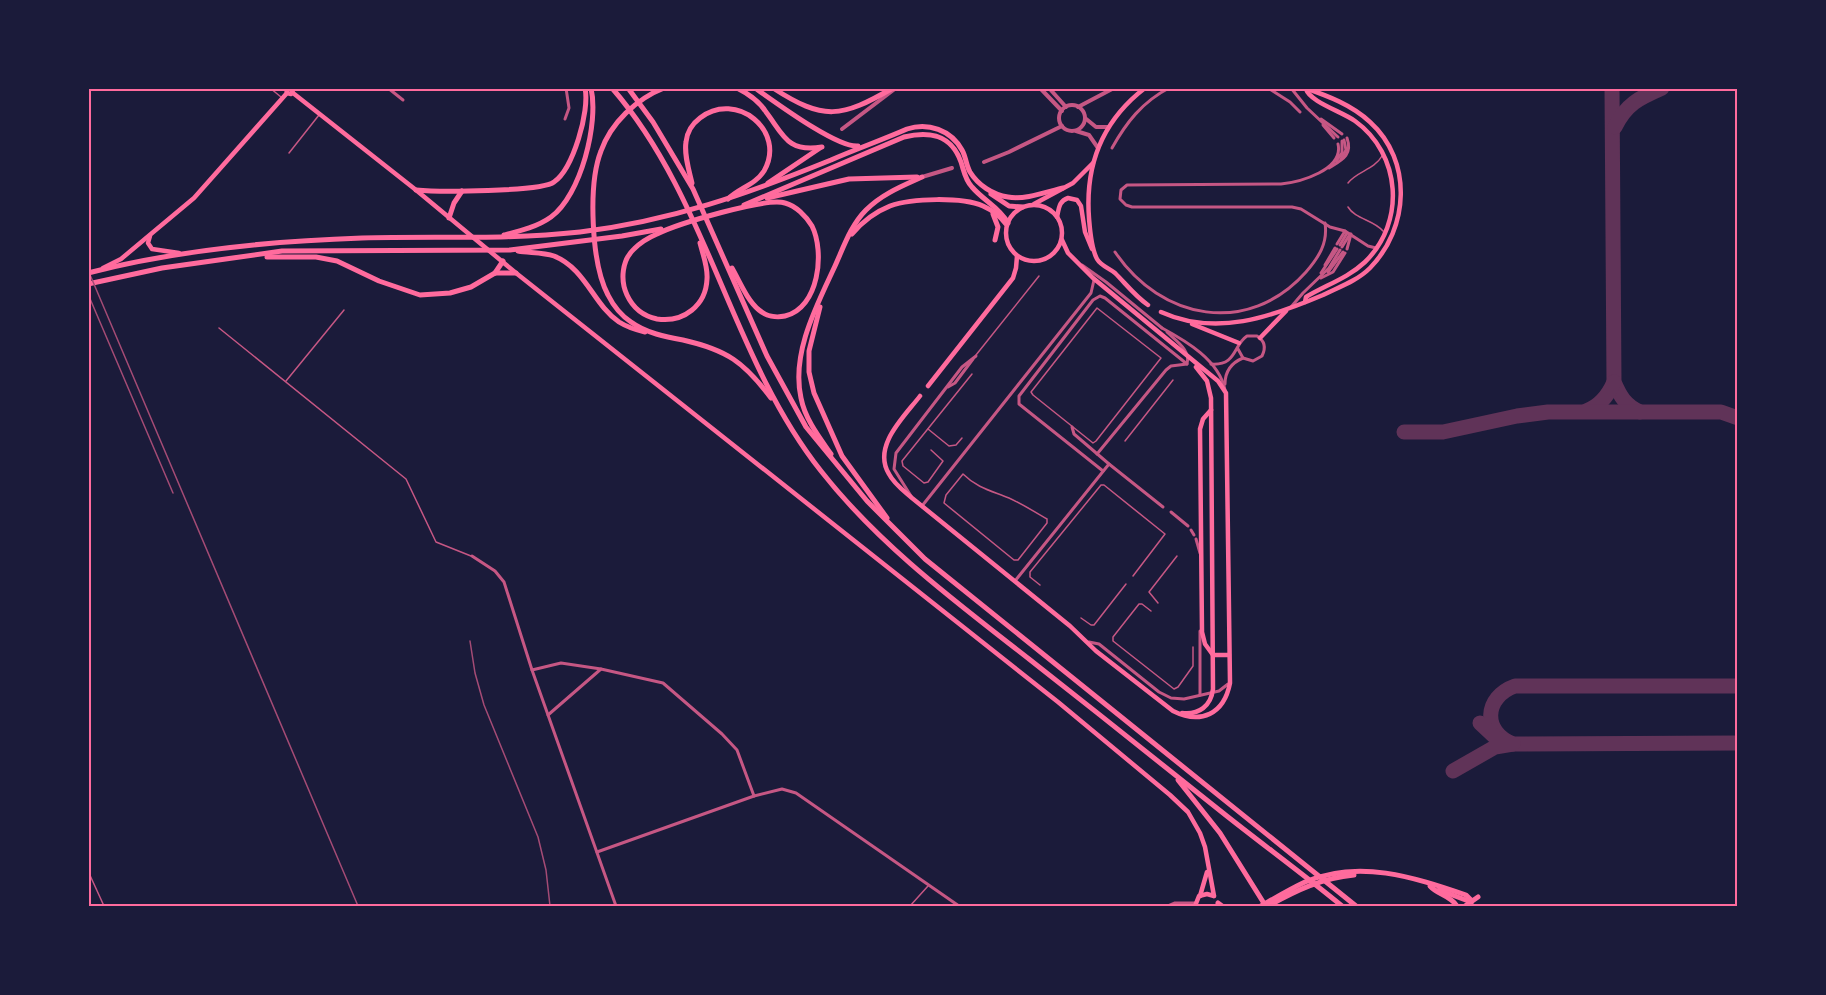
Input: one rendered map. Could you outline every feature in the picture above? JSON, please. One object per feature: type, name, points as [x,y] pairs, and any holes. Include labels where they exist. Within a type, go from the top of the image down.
[{"type":"highway","points":[[416,190],[537,188],[554,183],[560,176],[579,138],[586,112],[585,88]]},
{"type":"highway","points":[[492,238],[540,223],[553,215],[567,198],[575,184],[589,140],[594,113],[591,88]]},
{"type":"highway","points":[[612,88],[634,117],[665,167],[697,230],[742,334],[788,422]]},
{"type":"highway","points":[[628,88],[653,122],[693,189],[777,378],[806,427],[867,501],[925,559],[1356,906]]},
{"type":"highway","points":[[663,336],[631,322],[608,295],[597,255],[593,195],[594,172],[601,150],[613,128],[634,106],[664,88]]},
{"type":"highway","points":[[737,88],[761,106],[777,130],[789,142],[805,147],[822,147],[757,190]]},
{"type":"highway","points":[[747,88],[757,90],[835,141],[852,147],[866,146]]},
{"type":"highway","points":[[773,88],[807,108],[836,112],[859,107],[895,88]]},
{"type":"highway","points":[[693,189],[686,149],[686,138],[691,128],[703,116],[715,110],[727,108],[740,110],[750,115],[761,126],[768,140],[769,155],[766,167],[759,177],[734,193],[727,201]]},
{"type":"highway","points":[[88,284],[104,279],[215,260],[282,251],[507,250],[622,236],[675,226],[732,210],[903,134],[912,127],[924,126],[946,133],[959,146],[969,170],[1000,201],[1009,206],[1023,207]]},
{"type":"highway","points":[[88,273],[189,254],[308,241],[363,238],[492,238],[580,232],[620,226],[727,201],[866,146],[903,134],[929,133],[949,143],[957,152],[970,186],[997,207],[1008,224]]},
{"type":"highway","points":[[754,201],[844,180],[922,177]]},
{"type":"highway","points":[[840,468],[806,415],[801,398],[800,361],[806,336],[828,280],[860,217],[875,202],[922,177]]},
{"type":"highway","points":[[982,184],[989,190],[1017,198],[1063,188]]},
{"type":"highway","points":[[449,218],[454,203],[462,191]]},
{"type":"highway","points":[[844,245],[866,220],[877,212],[896,204],[915,201],[975,203],[987,208],[1008,224]]},
{"type":"highway","points":[[719,245],[746,292],[761,311],[770,316],[784,316],[796,311],[804,303],[812,289],[818,264],[816,238],[806,218],[795,208],[782,202],[732,210]]},
{"type":"highway","points":[[987,208],[997,223],[998,231],[995,240]]},
{"type":"highway","points":[[675,226],[655,235],[634,249],[623,269],[624,287],[634,308],[649,317],[678,318],[687,314],[703,296],[707,270],[697,230]]},
{"type":"highway","points":[[507,250],[555,256],[578,273],[606,310],[630,328],[720,350],[745,366],[788,422],[821,471],[863,520],[888,543],[961,606],[1342,906]]},
{"type":"highway","points":[[215,260],[283,255],[316,257],[337,261],[379,281],[420,295],[450,293],[471,287],[495,273],[503,261]]},
{"type":"highway","points":[[495,273],[516,273]]},
{"type":"highway","points":[[828,280],[809,351],[809,372],[814,393],[842,456],[897,531]]},
{"type":"highway","points":[[1165,766],[1194,798],[1220,833],[1265,906],[1329,874],[1375,871],[1408,876],[1466,895],[1471,904]]},
{"type":"highway","points":[[1352,873],[1397,876],[1430,886],[1471,904]]},
{"type":"highway","points":[[1430,886],[1435,891],[1449,897],[1457,906]]},
{"type":"highway","points":[[1465,906],[1478,897]]},
{"type":"main road","points":[[1096,257],[1089,212],[1092,163],[1108,127],[1124,106],[1145,88]]},
{"type":"main road","points":[[1305,302],[1308,295],[1357,269],[1377,248],[1391,215],[1393,195],[1389,166],[1377,141],[1366,129],[1346,115],[1310,96],[1306,89]]},
{"type":"main road","points":[[1187,321],[1204,324],[1230,324],[1264,317],[1305,302],[1348,283],[1369,269],[1385,250],[1392,237],[1401,202],[1397,165],[1387,143],[1368,120],[1344,104],[1306,89]]},
{"type":"main road","points":[[100,270],[121,259],[194,198],[290,91],[1058,702],[1170,795],[1194,821],[1205,847],[1214,896],[1220,905]]},
{"type":"main road","points":[[1062,240],[1056,252],[1044,260],[1030,261],[1017,256],[1008,243],[1008,224],[1014,214],[1023,207],[1034,205],[1078,179],[1092,163]]},
{"type":"main road","points":[[1057,217],[1059,206],[1065,199],[1071,197],[1079,202],[1085,232],[1096,257],[1148,305]]},
{"type":"main road","points":[[920,396],[888,439],[884,451],[884,463],[889,474],[912,498],[1070,626],[1096,651],[1173,711],[1190,718],[1211,714],[1220,707],[1229,688],[1227,399],[1220,383],[1074,260],[1066,251],[1062,240],[1062,228],[1057,217],[1048,209],[1034,205]]},
{"type":"main road","points":[[154,231],[148,243],[152,249],[189,254]]},
{"type":"main road","points":[[928,386],[1013,278],[1017,256]]},
{"type":"main road","points":[[1260,338],[1271,324],[1291,307]]},
{"type":"main road","points":[[1161,312],[1187,321],[1239,346]]},
{"type":"main road","points":[[1173,711],[1194,713],[1208,704],[1214,689],[1211,392],[1207,381],[1183,353]]},
{"type":"main road","points":[[1211,410],[1203,419],[1200,429],[1202,632],[1205,644],[1213,655]]},
{"type":"main road","points":[[1213,655],[1229,655]]},
{"type":"main road","points":[[1195,905],[1208,870]]},
{"type":"main road","points":[[1200,896],[1207,894],[1214,896]]},
{"type":"street","points":[[388,88],[403,100]]},
{"type":"street","points":[[566,88],[569,108],[566,119]]},
{"type":"street","points":[[843,129],[895,88]]},
{"type":"street","points":[[1040,88],[1062,111]]},
{"type":"street","points":[[1049,88],[1066,107]]},
{"type":"street","points":[[1098,148],[1089,135],[1068,130],[1059,120],[1066,107],[1078,107],[1114,88]]},
{"type":"street","points":[[1112,148],[1135,114],[1168,88]]},
{"type":"street","points":[[1268,88],[1290,102],[1300,112]]},
{"type":"street","points":[[1291,88],[1312,113],[1339,136],[1312,113]]},
{"type":"street","points":[[1078,107],[1093,125],[1100,128],[1108,127]]},
{"type":"street","points":[[1075,130],[1083,123],[1084,116]]},
{"type":"street","points":[[984,162],[1062,126]]},
{"type":"street","points":[[1322,171],[1337,158],[1343,141],[1346,147],[1343,157],[1322,171],[1302,180],[1281,184],[1127,185],[1122,188],[1119,196],[1123,204],[1132,207],[1292,207],[1301,209],[1368,246],[1377,248]]},
{"type":"street","points":[[922,177],[952,168]]},
{"type":"street","points":[[1115,252],[1142,284],[1167,300],[1191,309],[1212,312],[1233,311],[1267,304],[1281,296],[1297,281],[1310,268],[1323,248],[1326,236],[1325,223]]},
{"type":"street","points":[[1291,307],[1331,266],[1348,233]]},
{"type":"street","points":[[1341,249],[1348,233]]},
{"type":"street","points":[[1074,260],[1192,347],[1211,364],[1225,386]]},
{"type":"street","points":[[922,506],[1091,292],[1094,284],[1093,278]]},
{"type":"street","points":[[1103,471],[1019,404],[1018,400],[1093,300],[1100,296],[1105,298],[1187,364]]},
{"type":"street","points":[[1162,327],[1186,352],[1187,364]]},
{"type":"street","points":[[1087,642],[1099,644],[1165,696],[1178,699],[1200,695],[1221,690],[1228,684],[1230,676],[1225,377],[1235,362],[1243,358],[1253,361],[1262,356],[1264,346],[1260,338],[1249,335],[1244,337],[1224,362],[1211,364]]},
{"type":"street","points":[[1239,346],[1243,358]]},
{"type":"street","points":[[912,498],[894,469],[894,456],[962,367],[976,356]]},
{"type":"street","points":[[1097,454],[1166,370],[1172,366],[1187,364]]},
{"type":"street","points":[[1072,427],[1074,434],[1163,507]]},
{"type":"street","points":[[1015,581],[1109,464]]},
{"type":"street","points":[[1171,512],[1188,526]]},
{"type":"street","points":[[1191,530],[1194,535]]},
{"type":"street","points":[[1196,539],[1200,554],[1200,695]]},
{"type":"street","points":[[472,556],[495,571],[504,582],[532,670],[616,906]]},
{"type":"street","points":[[532,670],[561,663],[602,669],[663,683],[722,734],[736,750],[754,796]]},
{"type":"street","points":[[548,715],[602,669]]},
{"type":"street","points":[[597,852],[754,796],[782,789],[796,793],[959,906]]},
{"type":"street","points":[[1168,906],[1175,903],[1195,905]]},
{"type":"lane","points":[[270,88],[282,99]]},
{"type":"lane","points":[[289,153],[320,114]]},
{"type":"lane","points":[[1348,183],[1353,177],[1377,164],[1383,152]]},
{"type":"lane","points":[[1348,207],[1352,212],[1377,225],[1384,235]]},
{"type":"lane","points":[[976,356],[1039,276]]},
{"type":"lane","points":[[1097,308],[1152,349],[1161,359],[1096,441],[1091,441],[1072,427],[1033,395],[1031,390],[1097,308]]},
{"type":"lane","points":[[285,382],[344,310]]},
{"type":"lane","points":[[219,328],[406,478],[436,542],[472,556]]},
{"type":"lane","points":[[931,450],[944,461],[925,483],[903,466],[902,462],[972,374]]},
{"type":"lane","points":[[1125,441],[1173,380]]},
{"type":"lane","points":[[928,429],[949,446],[956,445],[962,438]]},
{"type":"lane","points":[[963,474],[974,484],[1010,498],[1047,519],[1047,523],[1019,559],[1014,560],[1005,553],[944,503],[944,497],[963,474]]},
{"type":"lane","points":[[1040,585],[1030,577],[1030,572],[1099,486],[1104,485],[1164,533],[1132,576]]},
{"type":"lane","points":[[1158,603],[1149,592],[1177,556]]},
{"type":"lane","points":[[1081,618],[1094,625],[1126,584]]},
{"type":"lane","points":[[1151,611],[1139,604],[1113,637],[1113,641],[1173,689],[1178,687],[1193,666],[1193,647]]},
{"type":"lane","points":[[88,871],[104,906]]},
{"type":"lane","points":[[910,906],[928,885]]},
{"type":"taxiway","points":[[1612,88],[1614,382],[1624,400],[1640,412]]},
{"type":"taxiway","points":[[1615,127],[1629,107],[1646,95],[1662,88]]},
{"type":"taxiway","points":[[1586,411],[1603,400],[1614,382]]},
{"type":"taxiway","points":[[1404,432],[1443,432],[1517,416],[1548,412],[1721,412],[1738,418]]},
{"type":"taxiway","points":[[1738,686],[1515,686],[1497,698],[1491,715],[1496,731],[1503,739],[1513,744],[1738,743]]},
{"type":"taxiway","points":[[1453,771],[1495,747],[1513,744],[1496,738],[1480,723]]},
{"type":"railway","points":[[88,270],[358,906]]},
{"type":"railway","points":[[88,294],[173,493]]},
{"type":"railway","points":[[470,641],[475,673],[484,705],[538,837],[546,870],[550,906]]}]
